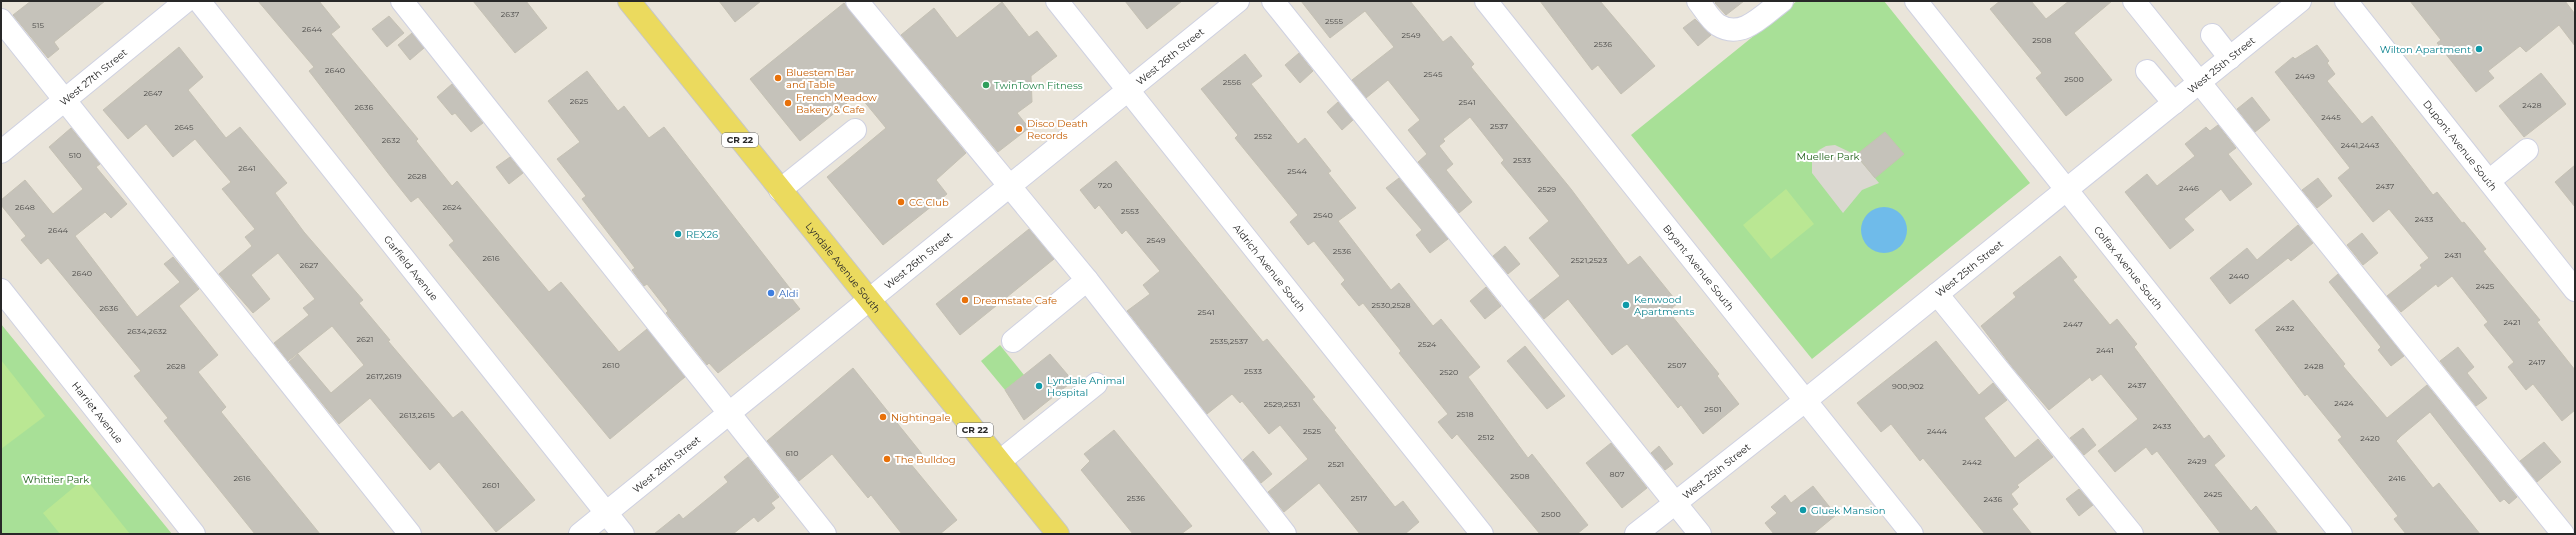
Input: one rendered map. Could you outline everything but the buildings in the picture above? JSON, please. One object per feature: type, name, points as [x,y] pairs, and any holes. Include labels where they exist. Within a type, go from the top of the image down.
[{"type":"main road","name":"Lyndale Avenue South","points":[[629,1],[868,300],[1058,534]]},
{"type":"street","name":"West 27th Street","points":[[1,152],[186,1]]},
{"type":"street","name":"Garfield Avenue","points":[[199,1],[623,534]]},
{"type":"street","points":[[402,1],[727,414],[825,534]]},
{"type":"street","points":[[857,1],[1008,187],[1032,213],[1087,280],[1285,534]]},
{"type":"street","name":"Aldrich Avenue South","points":[[1057,1],[1482,534]]},
{"type":"street","name":"West 26th Street","points":[[580,534],[1238,1]]},
{"type":"street","points":[[1273,1],[1700,534]]},
{"type":"street","name":"Bryant Avenue South","points":[[1486,1],[1912,534]]},
{"type":"street","points":[[1698,1],[1717,24],[1732,31],[1747,27],[1782,1]]},
{"type":"street","name":"Colfax Avenue South","points":[[1916,1],[2341,534]]},
{"type":"street","points":[[2134,1],[2563,534]]},
{"type":"street","name":"West 25th Street","points":[[1645,531],[1674,503],[1806,400],[2300,1]]},
{"type":"street","name":"Dupont Avenue South","points":[[2346,1],[2575,290]]},
{"type":"street","points":[[1,20],[410,534]]},
{"type":"street","points":[[2212,35],[2230,58]]},
{"type":"street","points":[[2147,71],[2174,103]]},
{"type":"street","points":[[780,190],[855,130]]},
{"type":"street","points":[[2489,181],[2527,150]]},
{"type":"street","points":[[1013,341],[1087,280]]},
{"type":"street","name":"Harriet Avenue","points":[[1,290],[194,534]]},
{"type":"street","points":[[1937,294],[2132,534]]},
{"type":"street","points":[[1000,462],[1096,384]]},
{"type":"green space","name":"Mueller Park","points":[[1797,1],[1884,1],[2030,183],[1812,359],[1631,135]]},
{"type":"green space","points":[[1786,189],[1814,224],[1771,259],[1743,225]]},
{"type":"green space","name":"Whittier Park","points":[[1,324],[172,534],[1,534]]},
{"type":"green space","points":[[1000,345],[1024,375],[1005,390],[981,361]]},
{"type":"green space","points":[[1,360],[45,416],[1,449]]},
{"type":"green space","points":[[85,478],[130,534],[60,534],[43,513]]},
{"type":"shaded area","points":[[1835,145],[1856,155],[1879,183],[1862,190],[1843,213],[1812,173],[1812,158],[1819,150],[1826,146]]},
{"type":"water","points":[[1884,207],[1897,211],[1903,217],[1907,230],[1903,243],[1897,249],[1884,253],[1871,249],[1865,243],[1861,230],[1865,217],[1871,211]]},
{"type":"place","name":"Wilton Apartment","points":[[2479,49]]},
{"type":"place","name":"Bluestem Bar and Table","points":[[778,78]]},
{"type":"place","name":"TwinTown Fitness","points":[[986,85]]},
{"type":"place","name":"French Meadow Bakery & Cafe","points":[[788,103]]},
{"type":"place","name":"Disco Death Records","points":[[1019,129]]},
{"type":"place","name":"CC Club","points":[[901,202]]},
{"type":"place","name":"REX26","points":[[678,234]]},
{"type":"place","name":"Aldi","points":[[771,293]]},
{"type":"place","name":"Dreamstate Cafe","points":[[965,300]]},
{"type":"place","name":"Kenwood Apartments","points":[[1626,305]]},
{"type":"place","name":"Lyndale Animal Hospital","points":[[1039,386]]},
{"type":"place","name":"Nightingale","points":[[883,417]]},
{"type":"place","name":"The Bulldog","points":[[887,459]]},
{"type":"place","name":"Gluek Mansion","points":[[1803,510]]}]
